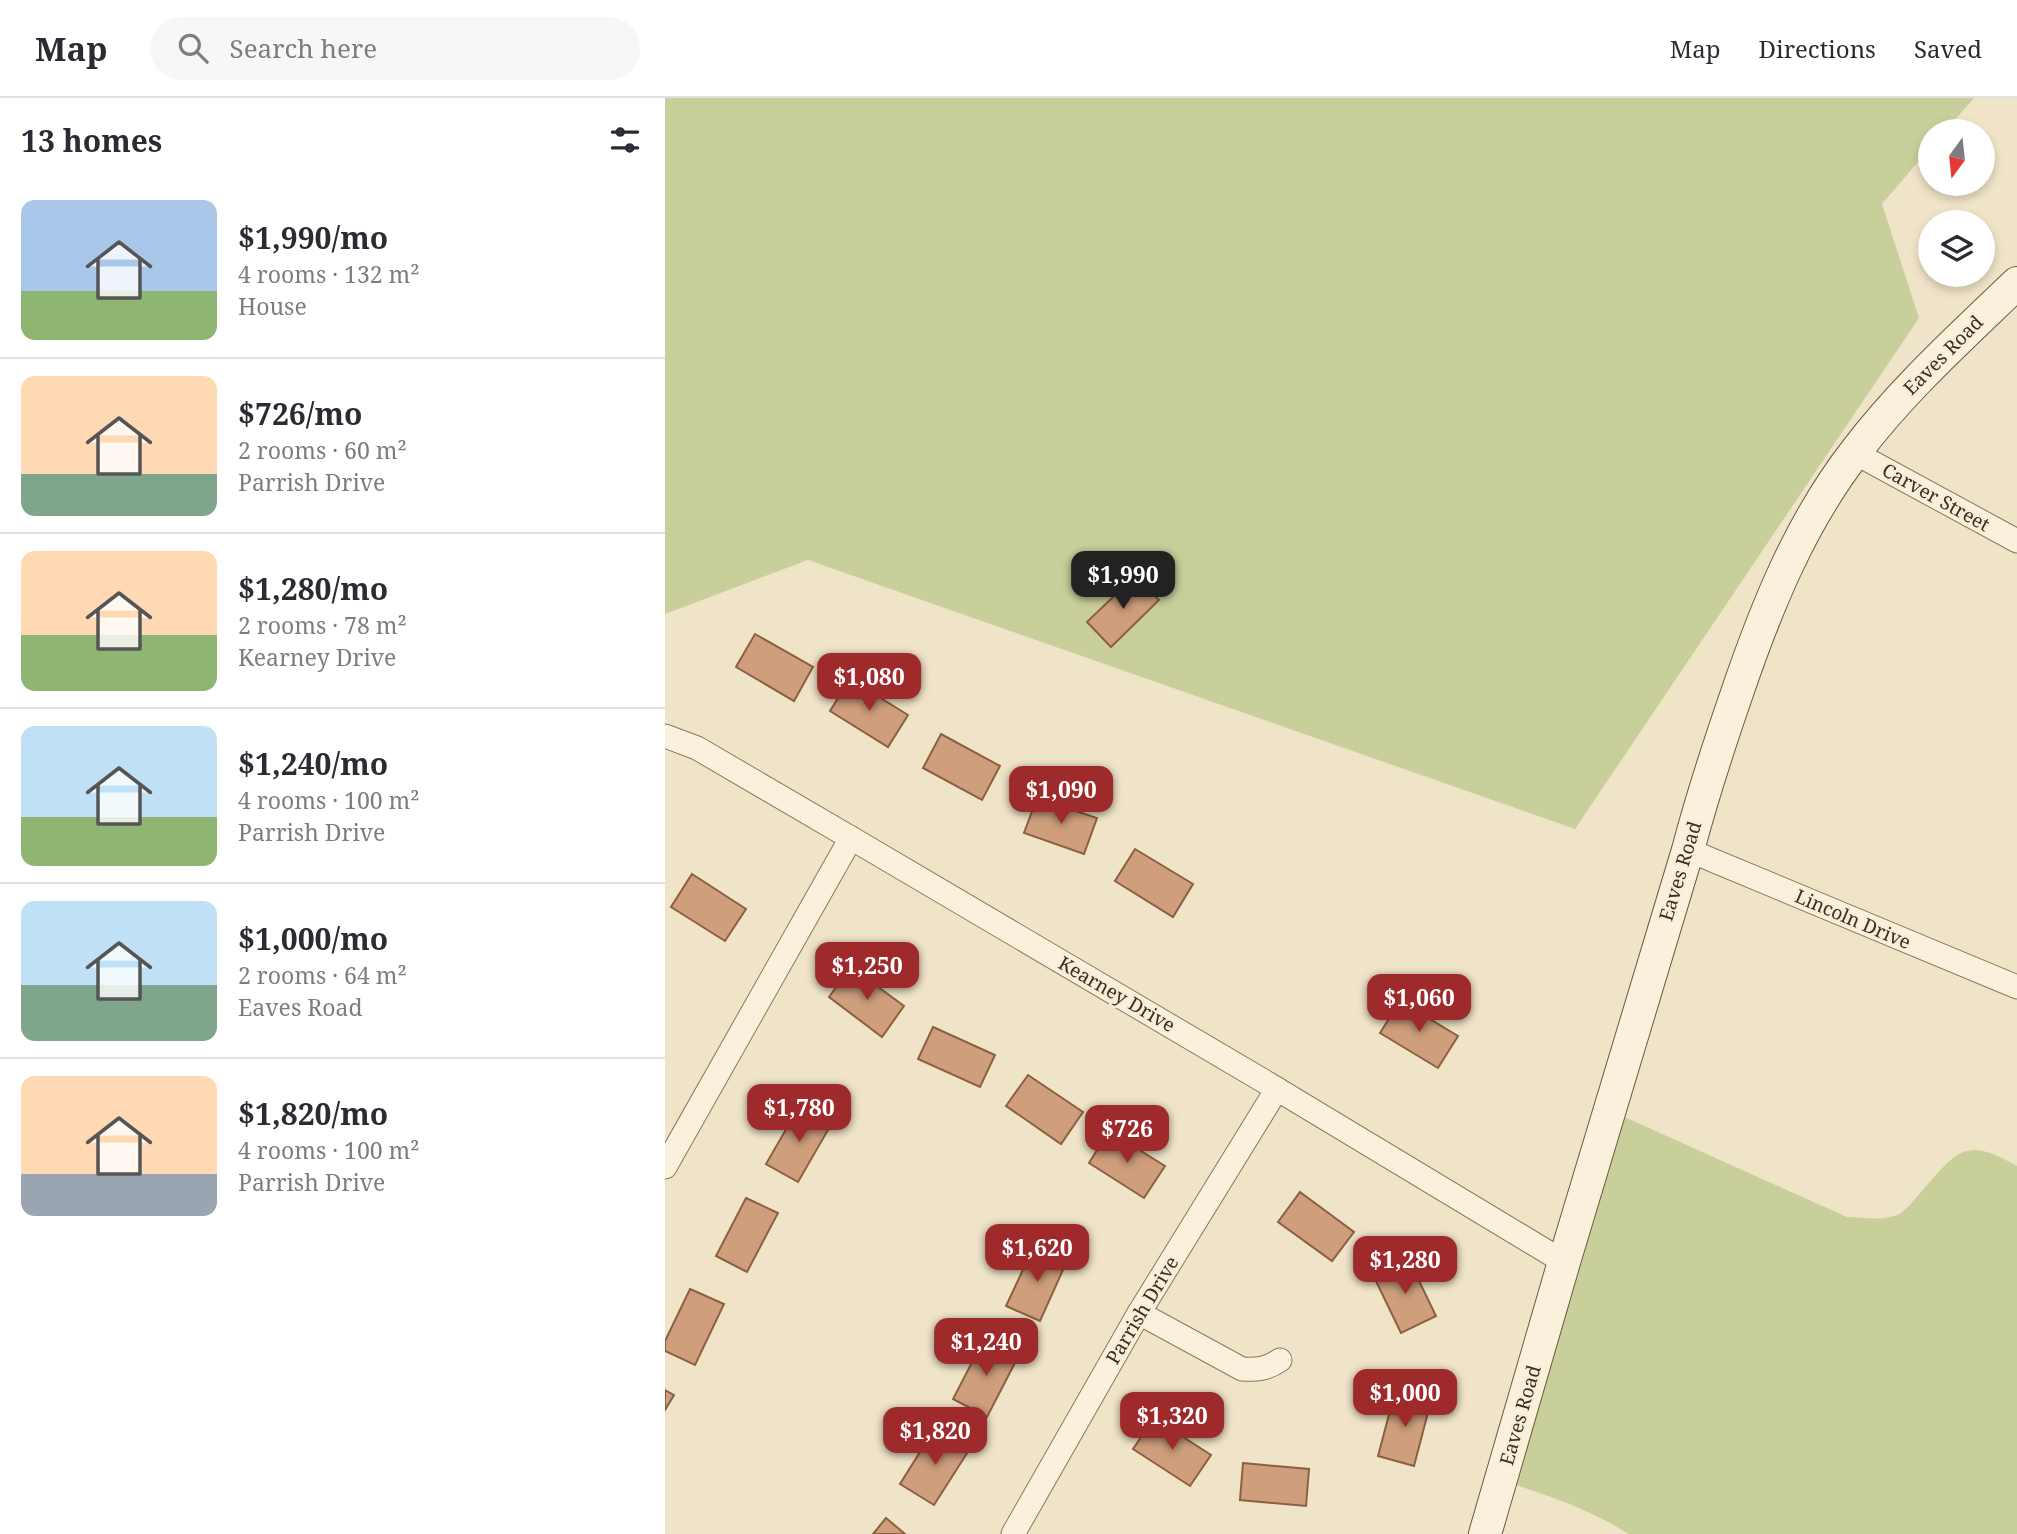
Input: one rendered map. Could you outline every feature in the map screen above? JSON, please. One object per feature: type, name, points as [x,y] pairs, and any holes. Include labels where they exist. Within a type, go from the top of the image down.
[{"type":"street","name":"Eaves Road","points":[[1485,1534],[1705,785],[1767,610],[1791,556],[1821,503],[1855,453],[1902,395],[2017,283]]},
{"type":"street","name":"Carver Street","points":[[1855,453],[2017,541]]},
{"type":"street","name":"Kearney Drive","points":[[665,736],[697,748],[851,838],[1277,1089],[1563,1262]]},
{"type":"street","points":[[665,1167],[851,838]]},
{"type":"street","name":"Lincoln Drive","points":[[1688,850],[2017,987]]},
{"type":"street","name":"Parrish Drive","points":[[1013,1534],[1139,1313],[1277,1089]]},
{"type":"street","points":[[1139,1313],[1242,1369],[1258,1370],[1270,1367],[1280,1360]]},
{"type":"green space","points":[[665,98],[1974,98],[1956,119],[1918,119],[1918,162],[1882,204],[1919,318],[1575,829],[808,560],[665,614]]},
{"type":"green space","points":[[1609,1110],[1847,1217],[1882,1218],[1901,1213],[1945,1165],[1964,1152],[1986,1152],[2017,1166],[2017,1534],[1628,1534],[1583,1509],[1501,1480]]},
{"type":"building","points":[[1135,576],[1159,600],[1111,647],[1087,622]]},
{"type":"building","points":[[755,634],[813,667],[794,701],[736,667]]},
{"type":"building","points":[[850,679],[908,715],[888,747],[830,711]]},
{"type":"building","points":[[941,734],[1000,766],[982,800],[923,768]]},
{"type":"building","points":[[1037,798],[1097,818],[1084,854],[1024,833]]},
{"type":"building","points":[[1135,849],[1193,884],[1173,917],[1115,881]]},
{"type":"building","points":[[692,874],[746,909],[725,941],[671,907]]},
{"type":"building","points":[[851,967],[904,1006],[882,1037],[829,997]]},
{"type":"building","points":[[1400,1001],[1458,1036],[1438,1068],[1380,1033]]},
{"type":"building","points":[[933,1027],[995,1055],[980,1087],[918,1059]]},
{"type":"building","points":[[1028,1075],[1083,1112],[1061,1144],[1006,1106]]},
{"type":"building","points":[[800,1105],[832,1123],[798,1182],[766,1164]]},
{"type":"building","points":[[1109,1131],[1165,1166],[1144,1198],[1089,1163]]},
{"type":"building","points":[[1300,1192],[1354,1232],[1332,1261],[1278,1222]]},
{"type":"building","points":[[746,1198],[778,1213],[747,1272],[716,1256]]},
{"type":"building","points":[[1034,1246],[1067,1261],[1040,1321],[1006,1306]]},
{"type":"building","points":[[1408,1258],[1436,1316],[1401,1333],[1373,1275]]},
{"type":"building","points":[[690,1289],[724,1304],[695,1365],[665,1351],[665,1341]]},
{"type":"building","points":[[984,1339],[1018,1357],[987,1417],[953,1399]]},
{"type":"building","points":[[665,1390],[674,1395],[665,1410]]},
{"type":"building","points":[[1395,1392],[1431,1401],[1414,1466],[1378,1456]]},
{"type":"building","points":[[1154,1418],[1211,1455],[1190,1486],[1133,1449]]},
{"type":"building","points":[[935,1428],[969,1450],[934,1505],[900,1484]]},
{"type":"building","points":[[1243,1463],[1309,1469],[1306,1506],[1240,1500]]},
{"type":"building","points":[[886,1518],[905,1534],[873,1534]]}]
